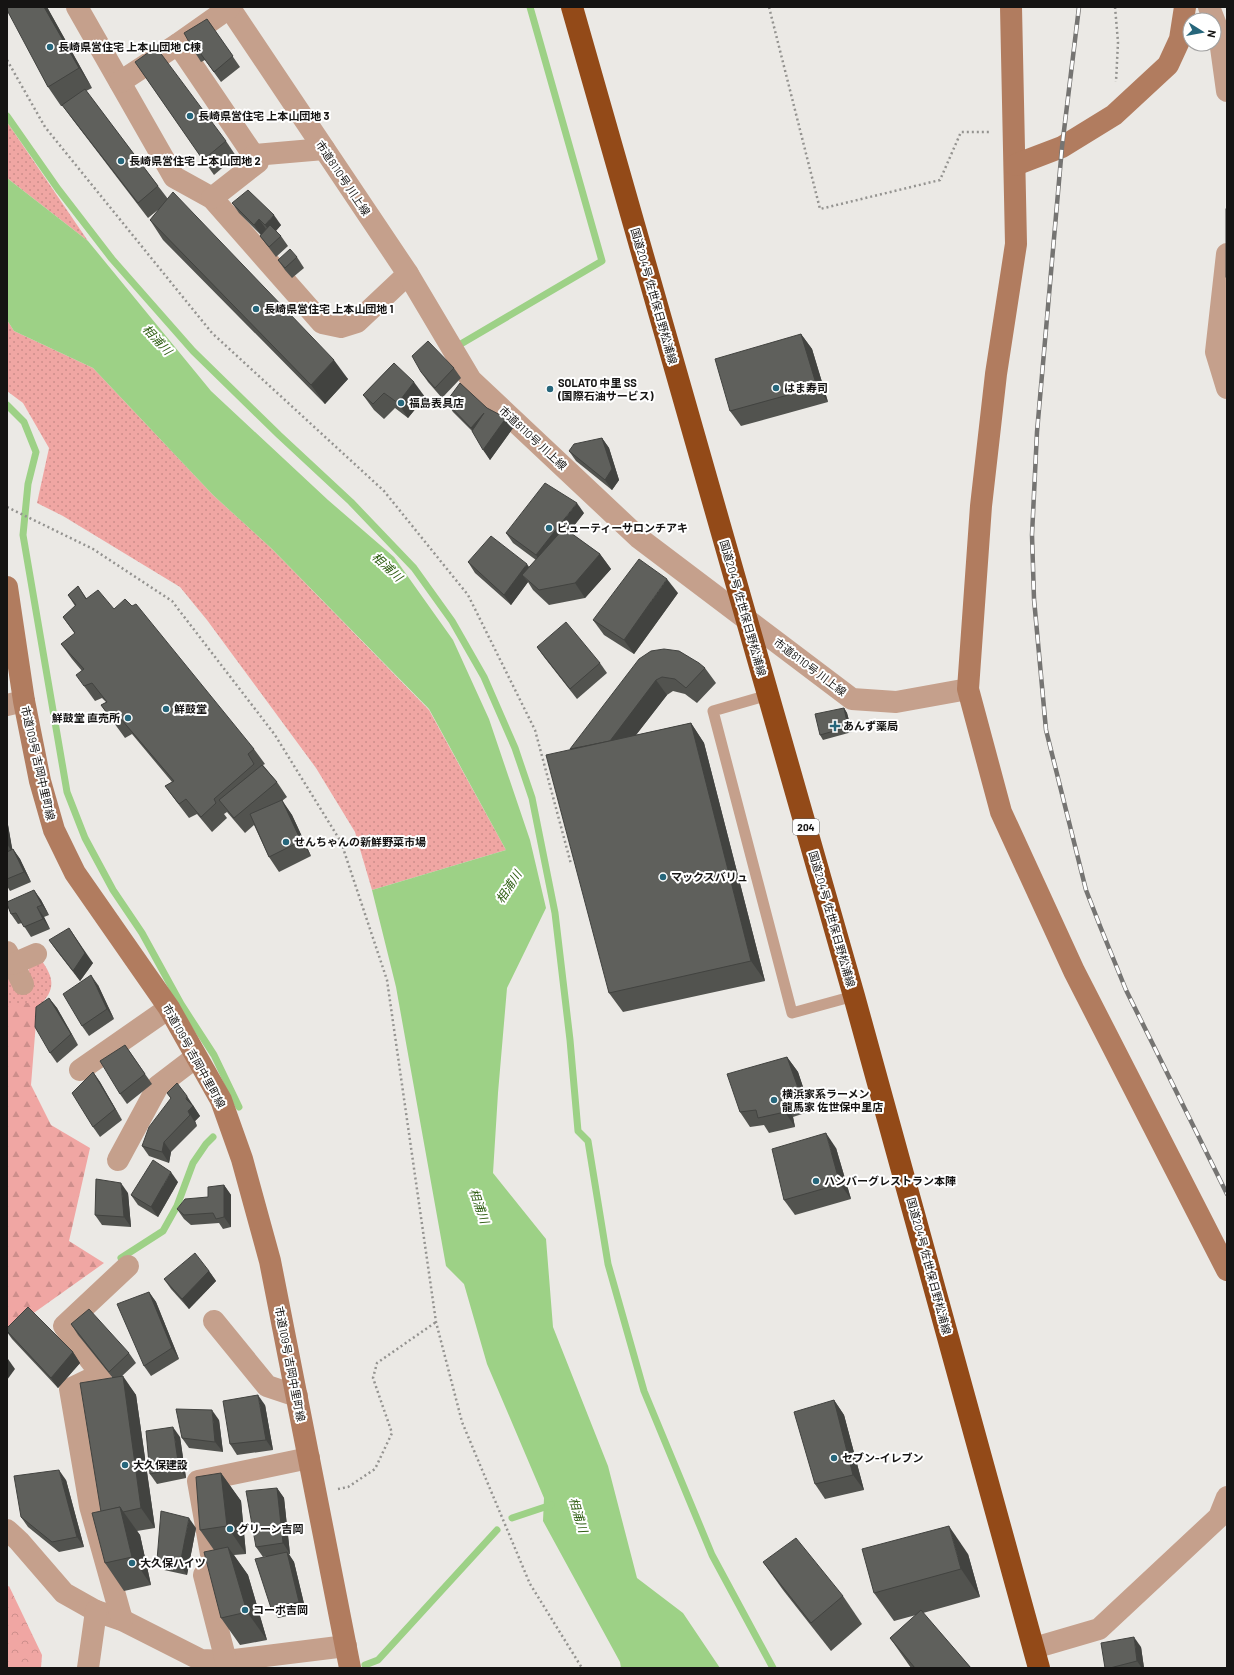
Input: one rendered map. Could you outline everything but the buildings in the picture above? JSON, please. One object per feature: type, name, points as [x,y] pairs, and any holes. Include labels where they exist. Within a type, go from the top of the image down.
[{"type":"highway","name":"国道204号 佐世保日野松浦線","points":[[572,7],[854,996],[1038,1662]]},
{"type":"street","points":[[77,7],[174,177],[212,198],[322,322],[341,327],[357,322],[408,274]]},
{"type":"street","points":[[120,82],[178,44],[229,7]]},
{"type":"street","name":"市道8110号 川上線","points":[[229,7],[408,274],[471,380],[639,538],[746,617],[852,699],[896,702],[968,689]]},
{"type":"street","points":[[1011,7],[1015,132],[1016,244],[996,374],[981,506],[968,689],[1001,812],[1074,972],[1227,1270]]},
{"type":"street","points":[[1015,165],[1062,147],[1114,115],[1168,65],[1180,39],[1185,7]]},
{"type":"street","points":[[1209,7],[1219,33],[1227,91]]},
{"type":"street","points":[[178,44],[258,162],[212,198]]},
{"type":"street","points":[[254,155],[324,149]]},
{"type":"street","points":[[1227,254],[1216,352],[1227,388]]},
{"type":"street","name":"市道109号 吉岡中里町線","points":[[7,587],[15,703],[54,830],[75,873],[169,1008],[221,1100],[242,1159],[270,1261],[350,1668]]},
{"type":"street","points":[[23,984],[10,958],[36,954]]},
{"type":"street","points":[[80,1070],[169,1008]]},
{"type":"street","points":[[118,1160],[158,1086],[196,1057]]},
{"type":"street","points":[[122,1620],[90,1506],[70,1389],[101,1374],[64,1326],[128,1266]]},
{"type":"street","points":[[214,1321],[267,1386],[297,1396]]},
{"type":"street","points":[[226,1661],[204,1575],[214,1571],[198,1481],[309,1458]]},
{"type":"street","points":[[1038,1662],[1100,1629],[1219,1517],[1227,1497]]},
{"type":"street","points":[[7,1530],[19,1541],[64,1593],[96,1611],[122,1620],[201,1660],[226,1661],[346,1646]]},
{"type":"street","points":[[88,1668],[96,1611]]},
{"type":"lane","points":[[768,695],[713,711],[792,1013],[854,996]]},
{"type":"path","points":[[769,7],[820,209],[940,180],[961,132],[1015,132]]},
{"type":"path","points":[[1114,7],[1118,42],[1114,115]]},
{"type":"path","points":[[7,60],[45,127],[212,333],[384,491],[468,595],[535,730],[571,864]]},
{"type":"path","points":[[7,507],[93,549],[172,601],[275,735],[341,842],[387,980],[436,1322],[462,1422],[530,1584],[582,1668]]},
{"type":"path","points":[[316,1495],[348,1487],[375,1469],[392,1433],[373,1378],[377,1363],[436,1322]]},
{"type":"green space","points":[[7,122],[88,241],[7,178]]},
{"type":"green space","points":[[7,320],[14,331],[93,368],[213,495],[272,549],[429,710],[506,850],[372,890],[355,832],[316,768],[207,620],[180,587],[63,516],[37,503],[49,448],[23,403],[7,391]]},
{"type":"green space","points":[[42,961],[51,977],[51,987],[42,1003],[7,1003],[7,970],[28,973],[29,967]]},
{"type":"green space","points":[[7,1003],[42,1003],[36,1022],[31,1085],[51,1125],[90,1148],[69,1241],[104,1263],[7,1332]]},
{"type":"green space","points":[[9,1586],[42,1655],[41,1668],[7,1668],[7,1587]]},
{"type":"water","name":"相浦川","points":[[7,178],[88,241],[211,391],[328,500],[394,557],[453,640],[489,719],[530,840],[546,908],[507,988],[493,1173],[546,1239],[553,1327],[608,1466],[637,1578],[683,1613],[720,1668],[621,1668],[620,1662],[543,1521],[544,1498],[487,1364],[464,1284],[446,1266],[396,987],[372,890],[506,850],[429,709],[272,549],[213,495],[93,368],[14,331],[7,320]]},
{"type":"waterway","points":[[454,348],[602,261],[530,7]]},
{"type":"waterway","points":[[7,116],[58,189],[112,259],[193,351],[279,435],[351,502],[414,568],[452,621],[484,677],[515,748],[532,798],[555,913],[570,1040],[578,1131],[588,1141],[608,1264],[644,1391],[712,1555],[773,1668]]},
{"type":"waterway","points":[[7,405],[24,422],[36,452],[28,484],[23,535],[67,792],[85,838],[113,890],[142,933],[181,1004],[214,1055],[239,1107]]},
{"type":"waterway","points":[[121,1258],[163,1231],[177,1206],[193,1163],[206,1144],[213,1137]]},
{"type":"waterway","points":[[512,1518],[551,1505]]},
{"type":"waterway","points":[[365,1665],[378,1660],[497,1530]]},
{"type":"railway","points":[[1079,7],[1062,147],[1037,432],[1032,535],[1034,599],[1046,730],[1086,890],[1100,926],[1126,990],[1227,1194]]},
{"type":"place","name":"長崎県営住宅 上本山団地 C棟","points":[[50,47]]},
{"type":"place","name":"長崎県営住宅 上本山団地 3","points":[[190,116]]},
{"type":"place","name":"長崎県営住宅 上本山団地 2","points":[[121,161]]},
{"type":"place","name":"長崎県営住宅 上本山団地 1","points":[[256,309]]},
{"type":"place","name":"はま寿司","points":[[776,388]]},
{"type":"place","name":"SOLATO 中里 SS (国際石油サービス)","points":[[550,389]]},
{"type":"place","name":"福島表具店","points":[[401,403]]},
{"type":"place","name":"ビューティーサロンチアキ","points":[[549,528]]},
{"type":"place","name":"鮮鼓堂","points":[[166,709]]},
{"type":"place","name":"鮮鼓堂 直売所","points":[[128,718]]},
{"type":"place","name":"あんず薬局","points":[[835,726]]},
{"type":"place","name":"せんちゃんの新鮮野菜市場","points":[[286,842]]},
{"type":"place","name":"マックスバリュ","points":[[663,877]]},
{"type":"place","name":"横浜家系ラーメン 龍馬家 佐世保中里店","points":[[774,1100]]},
{"type":"place","name":"ハンバーグレストラン本陣","points":[[816,1181]]},
{"type":"place","name":"セブン-イレブン","points":[[834,1458]]},
{"type":"place","name":"大久保建設","points":[[125,1465]]},
{"type":"place","name":"グリーン吉岡","points":[[230,1529]]},
{"type":"place","name":"大久保ハイツ","points":[[132,1563]]},
{"type":"place","name":"コーポ吉岡","points":[[245,1610]]}]
